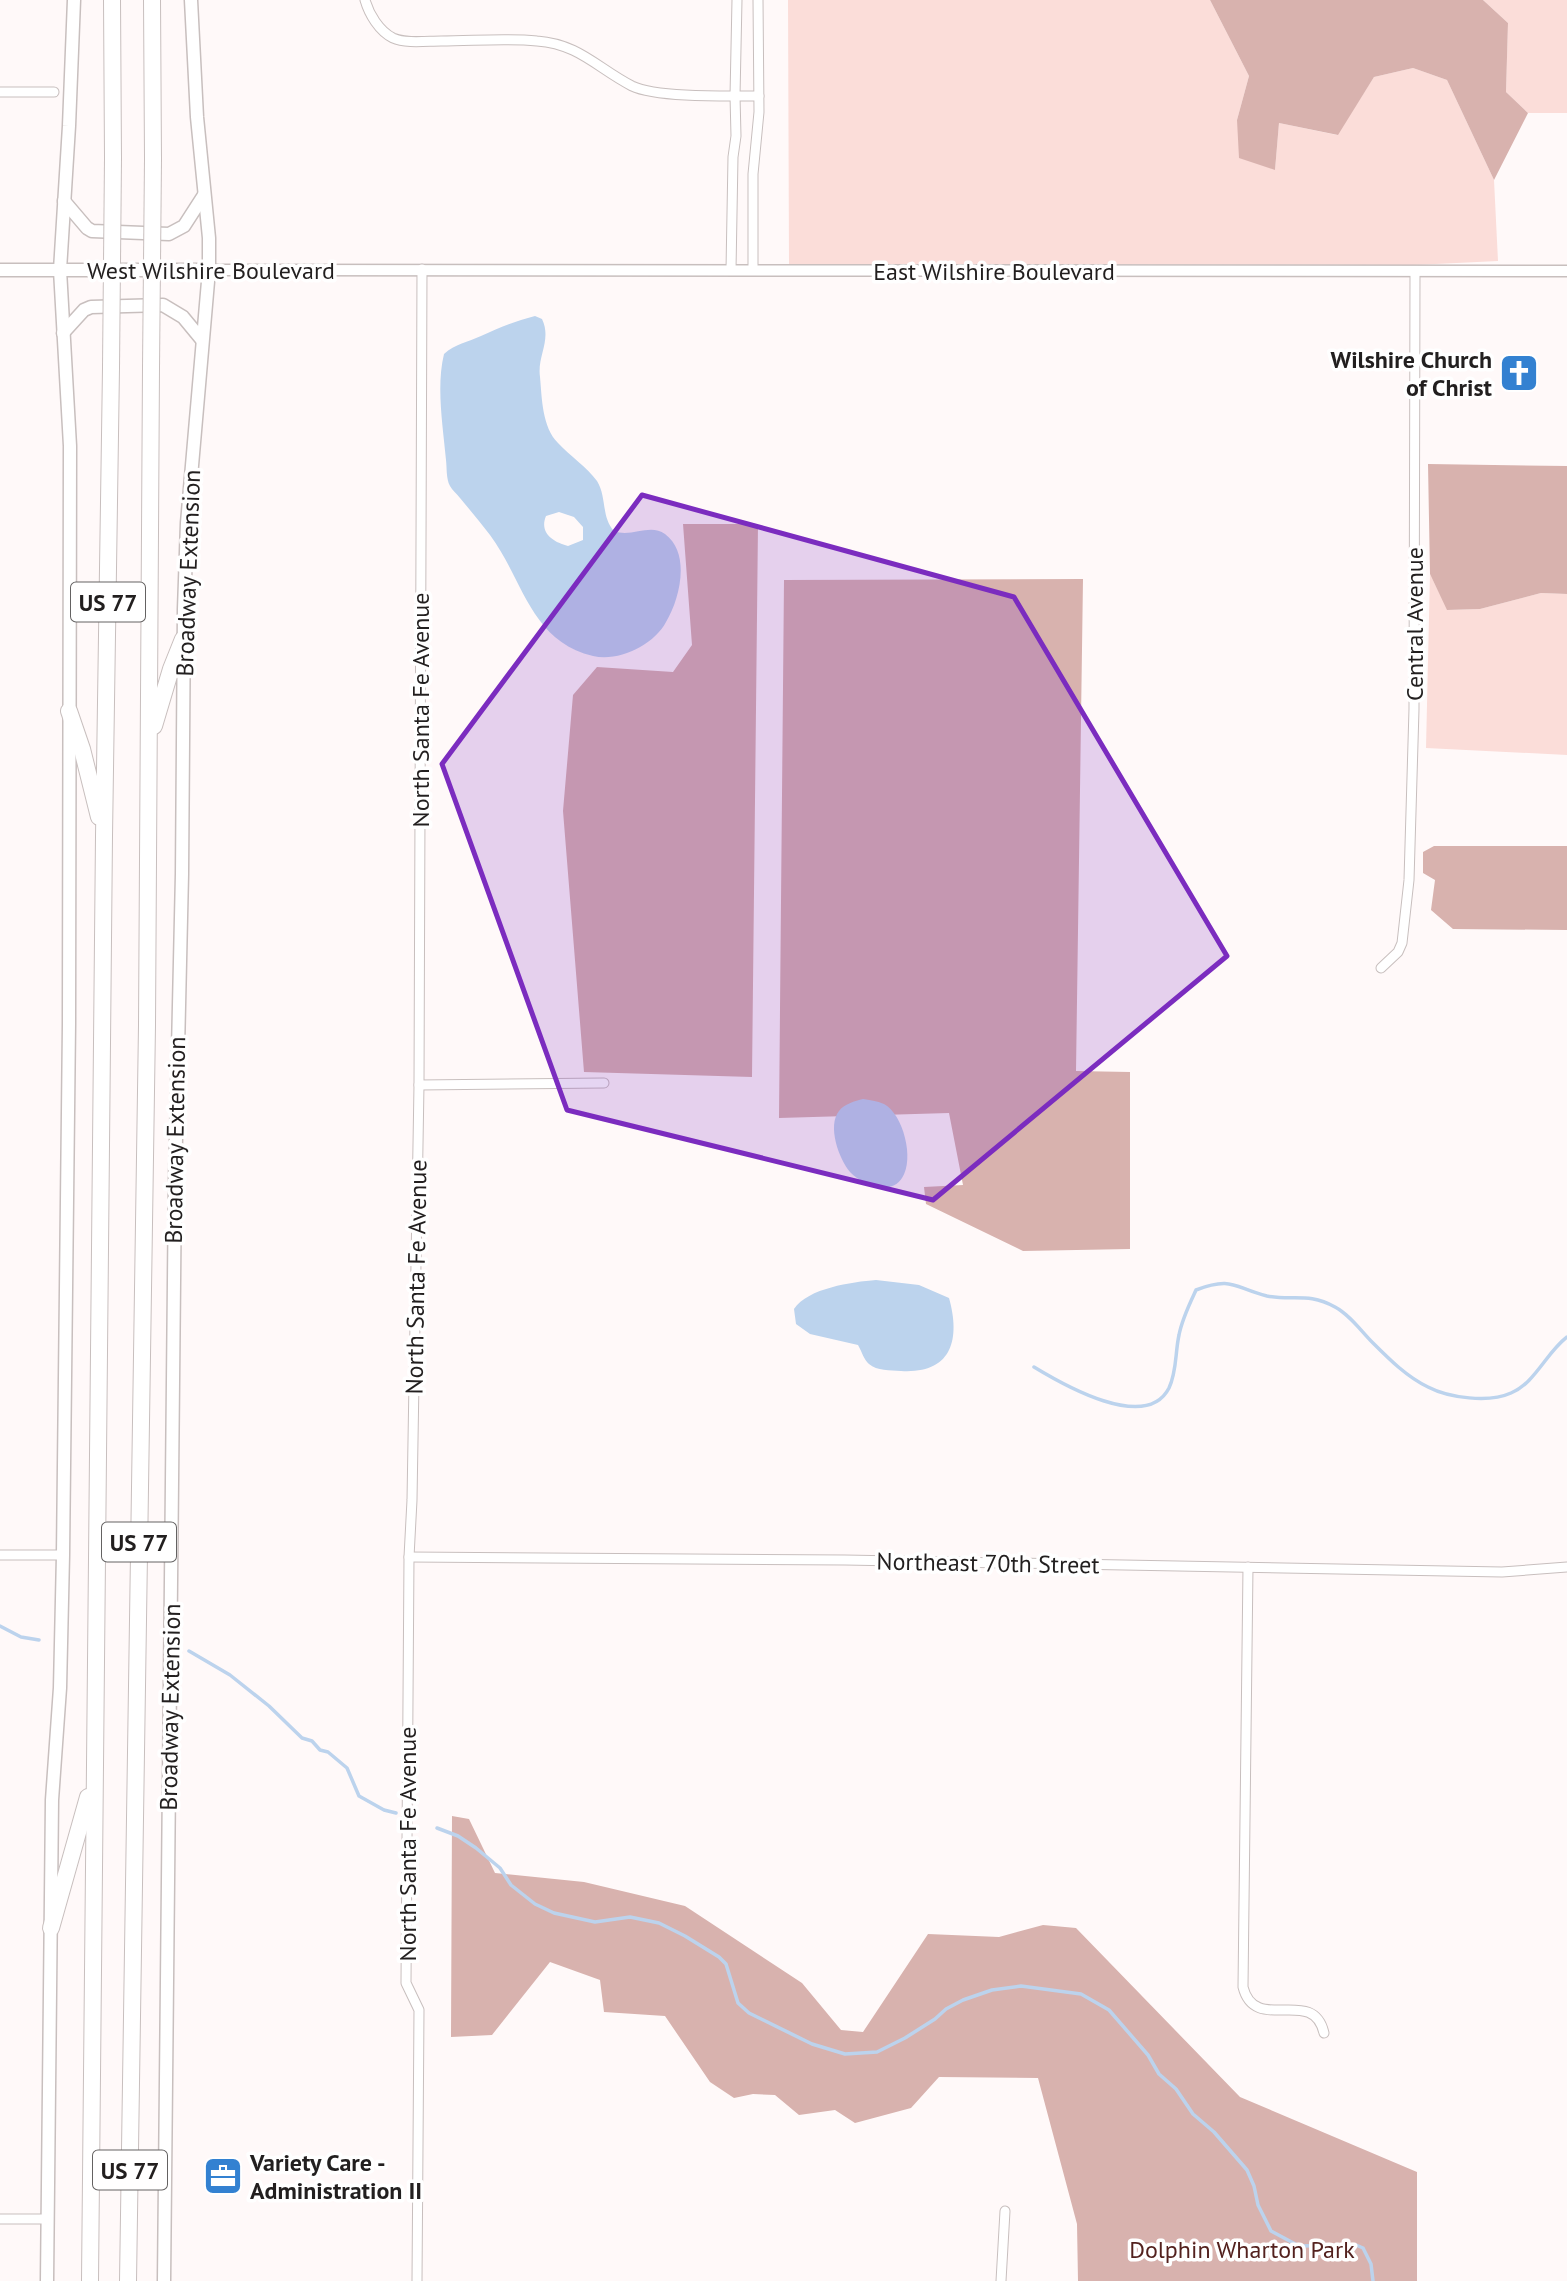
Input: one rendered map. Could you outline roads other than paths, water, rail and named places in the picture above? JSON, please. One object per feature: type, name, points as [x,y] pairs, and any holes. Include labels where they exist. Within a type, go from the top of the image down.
[{"type":"highway","name":"US 77","points":[[90,2281],[111,368],[112,0]]},
{"type":"highway","name":"Broadway Extension","points":[[128,2281],[149,741],[152,0]]},
{"type":"highway","points":[[149,741],[183,639]]},
{"type":"highway","points":[[69,711],[82,749],[104,836]]},
{"type":"highway","points":[[51,1928],[94,1775]]},
{"type":"main road","points":[[47,2281],[52,1800],[60,1688],[64,1555],[69,1036],[70,446],[60,270],[74,0]]},
{"type":"main road","name":"Broadway Extension","points":[[164,2281],[175,1134],[183,639],[187,523],[209,270],[209,238],[191,0]]},
{"type":"main road","points":[[64,201],[92,232],[169,234],[184,226],[204,195]]},
{"type":"main road","name":"West Wilshire Boulevard","points":[[0,270],[209,270]]},
{"type":"main road","points":[[63,332],[84,310],[91,307],[163,305],[183,317],[202,340]]},
{"type":"street","points":[[365,0],[377,25],[393,38],[419,42],[537,40],[562,44],[582,53],[633,86],[659,93],[759,96]]},
{"type":"street","points":[[731,270],[737,0]]},
{"type":"street","points":[[753,271],[753,174],[759,96],[758,0]]},
{"type":"street","points":[[0,92],[54,92]]},
{"type":"street","name":"East Wilshire Boulevard","points":[[422,269],[1567,271]]},
{"type":"street","name":"West Wilshire Boulevard","points":[[209,270],[422,269]]},
{"type":"street","name":"North Santa Fe Avenue","points":[[417,2281],[419,2010],[406,1983],[409,1557],[419,1084],[422,269]]},
{"type":"street","name":"Central Avenue","points":[[1381,968],[1398,952],[1402,943],[1409,880],[1414,685],[1415,272]]},
{"type":"street","points":[[419,1084],[604,1083]]},
{"type":"street","points":[[0,1555],[64,1555]]},
{"type":"street","name":"Northeast 70th Street","points":[[409,1557],[845,1560],[1502,1572],[1567,1567]]},
{"type":"street","points":[[1248,1567],[1243,1987],[1253,2006],[1266,2010],[1308,2011],[1322,2024],[1324,2033]]},
{"type":"street","points":[[1001,2281],[1005,2211]]},
{"type":"street","points":[[0,2219],[48,2219]]},
{"type":"water","points":[[535,316],[542,319],[545,327],[540,377],[544,412],[553,436],[597,481],[607,520],[614,531],[659,531],[673,542],[678,553],[679,589],[666,622],[653,638],[624,654],[593,656],[572,648],[555,637],[541,623],[530,606],[490,535],[452,489],[448,480],[440,393],[444,354],[457,345]],"holes":[[[559,512],[574,517],[583,527],[583,540],[568,546],[557,542],[546,532],[546,516]]]},
{"type":"water","points":[[863,1099],[884,1104],[891,1109],[905,1138],[906,1170],[902,1178],[891,1186],[876,1187],[855,1177],[846,1166],[836,1142],[834,1125],[839,1111],[844,1106]]},
{"type":"water","points":[[876,1280],[919,1285],[949,1298],[954,1328],[948,1352],[941,1361],[918,1370],[880,1369],[867,1362],[858,1345],[810,1334],[796,1324],[794,1309],[809,1296],[843,1285]]},
{"type":"waterway","points":[[1034,1367],[1103,1401],[1124,1406],[1142,1406],[1158,1401],[1172,1382],[1180,1329],[1196,1290],[1218,1284],[1233,1285],[1267,1296],[1308,1298],[1325,1302],[1346,1314],[1385,1355],[1413,1378],[1437,1391],[1458,1396],[1492,1398],[1511,1393],[1527,1382],[1567,1337]]},
{"type":"waterway","points":[[0,1626],[21,1637],[39,1640]]},
{"type":"waterway","points":[[189,1651],[230,1675],[269,1706],[302,1738],[312,1741],[320,1750],[328,1752],[347,1768],[359,1796],[384,1810],[396,1813]]},
{"type":"waterway","points":[[437,1828],[458,1836],[476,1848],[500,1868],[511,1885],[535,1904],[554,1913],[595,1922],[630,1917],[659,1923],[685,1936],[726,1964],[738,2003],[749,2013],[812,2044],[845,2054],[877,2052],[905,2038],[946,2009],[992,1990],[1021,1986],[1081,1994],[1109,2010],[1148,2055],[1159,2074],[1176,2089],[1193,2114],[1214,2132],[1247,2170],[1258,2205],[1271,2231],[1299,2246],[1356,2245],[1363,2248],[1371,2264],[1373,2281]]},
{"type":"place","name":"Wilshire Church of Christ","points":[[1519,373]]},
{"type":"place","name":"Variety Care - Administration II","points":[[223,2176]]},
{"type":"park label","name":"Dolphin Wharton Park","points":[[1242,2249]]}]
